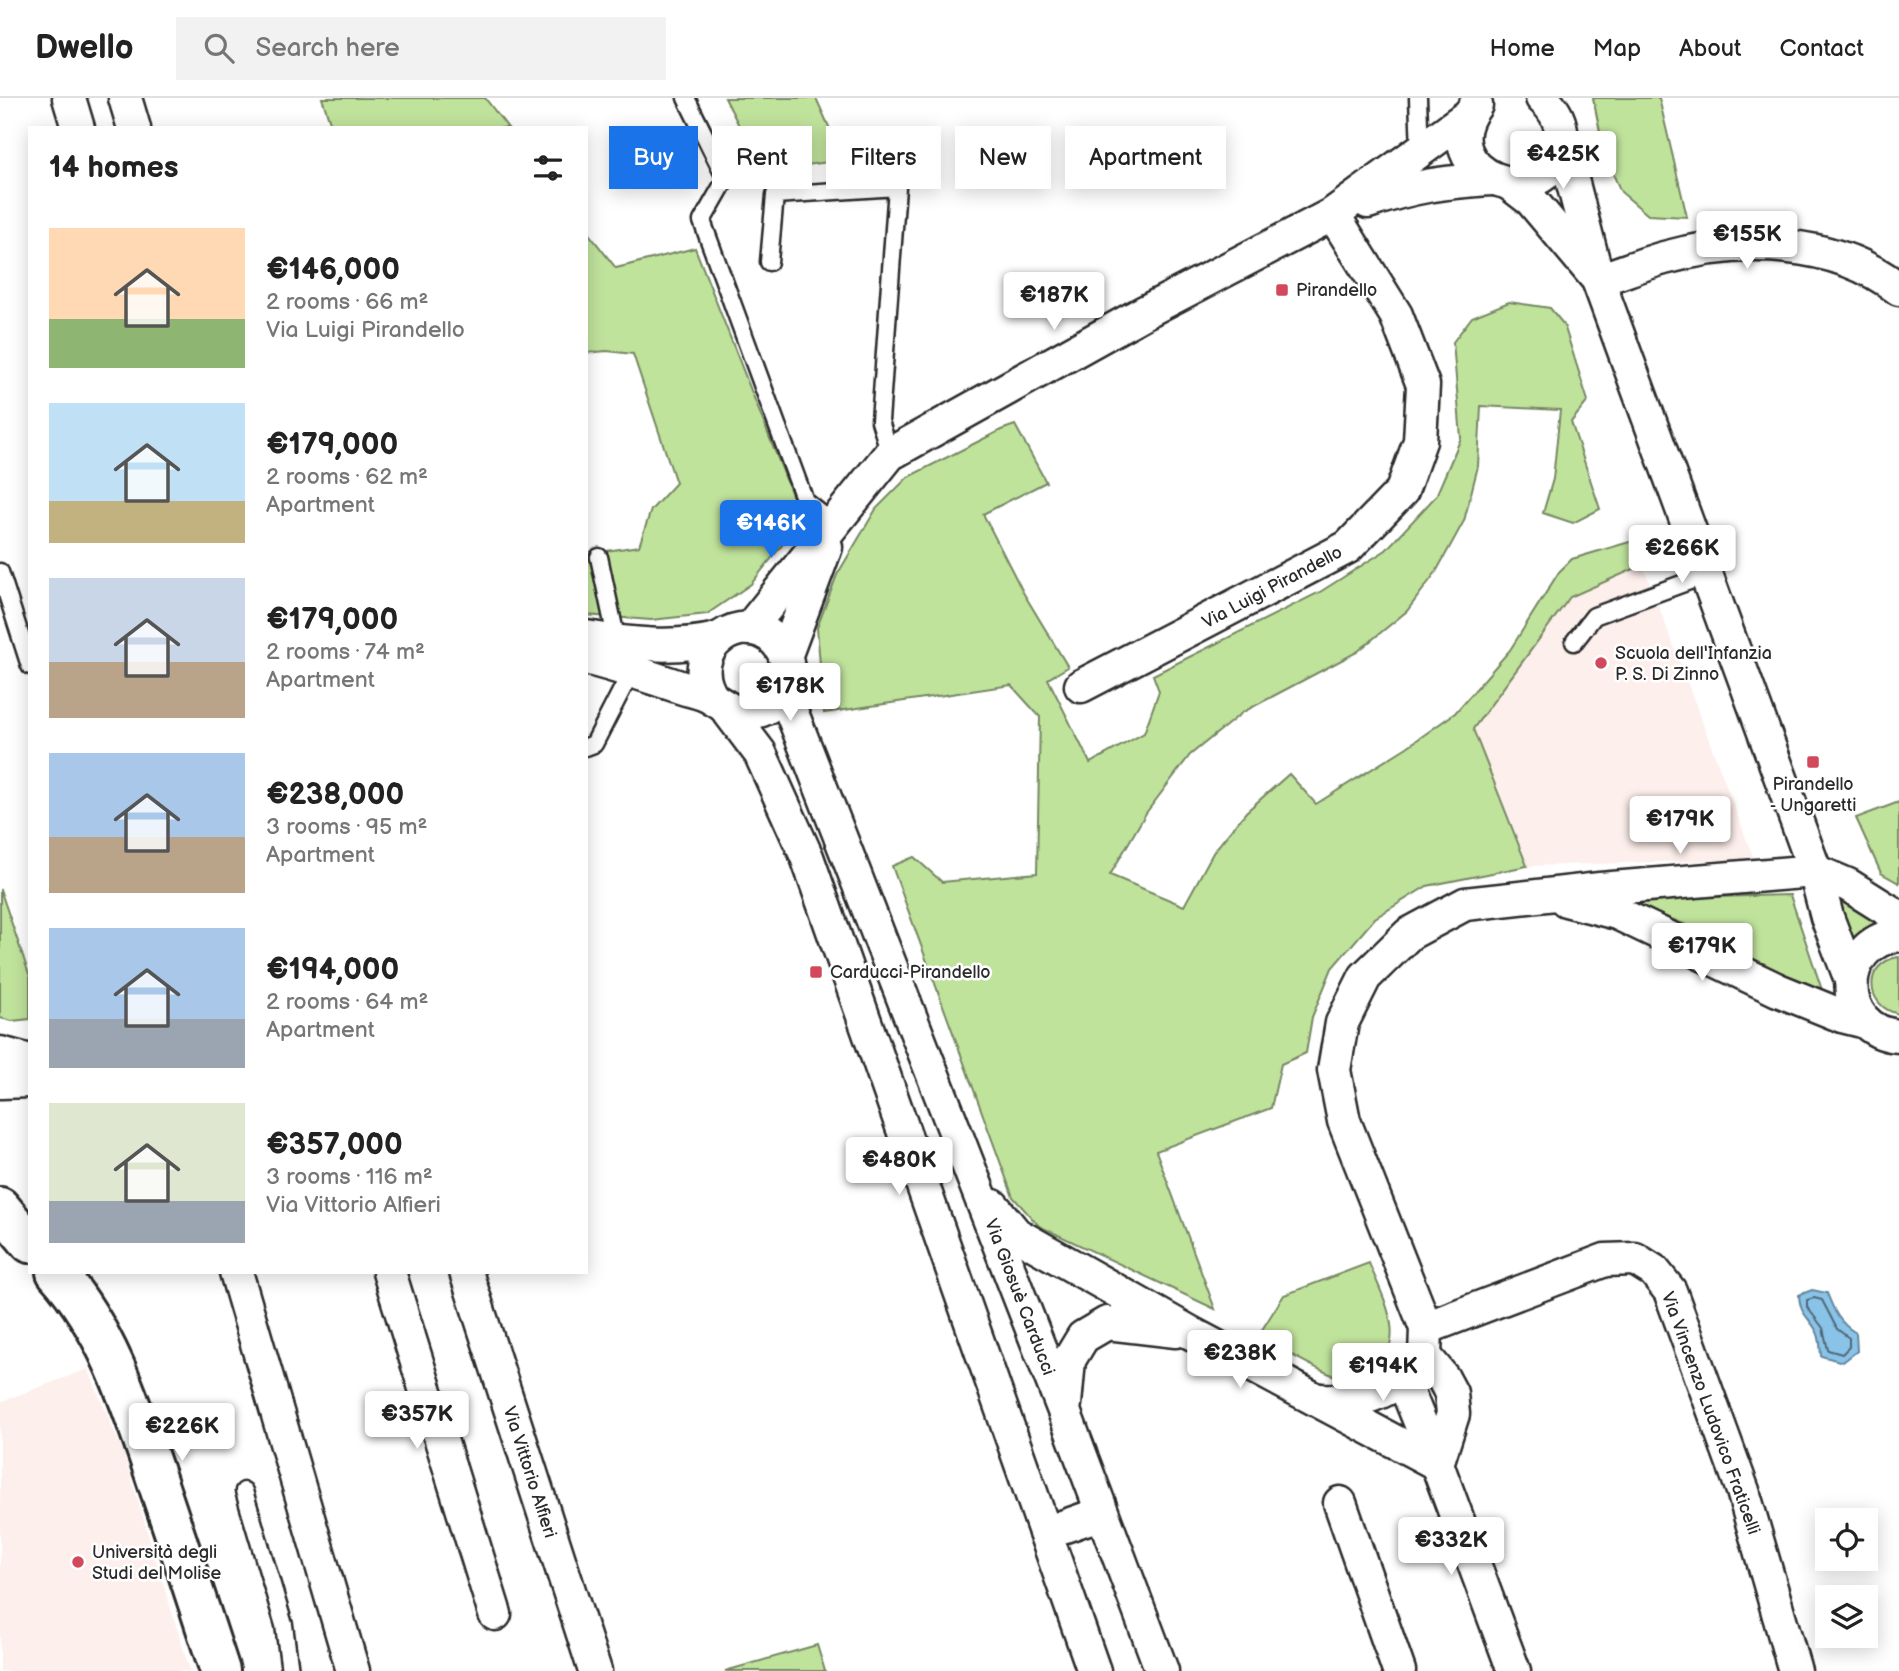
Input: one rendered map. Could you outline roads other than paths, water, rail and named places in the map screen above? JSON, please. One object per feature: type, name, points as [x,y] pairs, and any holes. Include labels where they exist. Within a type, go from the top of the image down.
[{"type":"street","points":[[69,98],[77,126]]},
{"type":"street","points":[[125,98],[133,126]]},
{"type":"street","points":[[749,629],[890,454],[1143,313],[1333,214],[1420,152],[1478,103]]},
{"type":"street","points":[[1478,103],[1464,133],[1467,152],[1477,168],[1531,200],[1598,280]]},
{"type":"street","points":[[1333,214],[1402,190],[1443,182],[1529,181],[1546,171],[1557,156],[1554,113]]},
{"type":"street","points":[[1554,113],[1598,280],[1815,871],[1827,917],[1851,979],[1854,1003],[1886,1034]]},
{"type":"street","name":"Via Luigi Pirandello","points":[[1081,686],[1348,547],[1402,491],[1419,441],[1423,385],[1396,315],[1333,214]]},
{"type":"street","points":[[1598,280],[1665,258],[1744,244],[1822,251],[1885,278],[1899,289]]},
{"type":"street","points":[[785,657],[834,524]]},
{"type":"street","points":[[588,636],[617,642],[695,644],[717,639],[732,631],[757,630],[771,638],[782,650],[788,674],[783,690],[773,704],[758,711],[742,713],[632,670],[588,659]]},
{"type":"street","points":[[717,639],[707,652],[703,668],[705,684],[760,753],[807,857],[1094,1671]]},
{"type":"street","name":"Via Giosuè Carducci","points":[[783,690],[1064,1411],[1162,1671]]},
{"type":"street","points":[[1437,1464],[1453,1414],[1451,1393],[1426,1342],[1344,1121],[1334,1070],[1342,1023],[1365,977],[1409,934],[1465,904],[1600,889],[1815,871],[1848,885],[1899,918]]},
{"type":"street","points":[[1551,896],[1617,913],[1778,990],[1886,1034]]},
{"type":"street","points":[[1851,979],[1854,967],[1868,947],[1879,940],[1899,935]]},
{"type":"street","points":[[0,1053],[28,1061]]},
{"type":"street","points":[[0,1082],[28,1081]]},
{"type":"street","points":[[977,1186],[1016,1234],[1191,1333],[1437,1464]]},
{"type":"street","name":"Via Vincenzo Ludovico Fraticelli","points":[[1426,1342],[1605,1260],[1635,1259],[1654,1272],[1670,1291],[1742,1491],[1795,1671]]},
{"type":"street","points":[[237,1274],[353,1671]]},
{"type":"street","points":[[389,1274],[495,1614]]},
{"type":"street","name":"Via Vittorio Alfieri","points":[[467,1274],[595,1671]]},
{"type":"street","points":[[65,1278],[96,1330],[132,1406],[220,1671]]},
{"type":"street","points":[[1064,1411],[1069,1360],[1083,1337],[1107,1323],[1191,1333]]},
{"type":"street","points":[[1314,1400],[1356,1401],[1381,1394],[1402,1380],[1426,1342]]},
{"type":"street","points":[[1402,1380],[1437,1464],[1514,1671]]},
{"type":"street","points":[[1340,1503],[1399,1671]]},
{"type":"street","points":[[1045,1533],[1102,1513]]},
{"type":"lane","points":[[686,98],[726,179],[702,222],[805,501],[834,524]]},
{"type":"lane","points":[[1418,98],[1420,152]]},
{"type":"lane","points":[[769,262],[775,195],[897,187],[880,421],[890,454]]},
{"type":"lane","points":[[599,557],[617,642]]},
{"type":"lane","points":[[0,572],[28,660]]},
{"type":"lane","points":[[1574,642],[1594,616],[1706,575]]},
{"type":"lane","points":[[588,746],[594,744],[632,670]]},
{"type":"lane","points":[[244,1491],[284,1625],[290,1671]]},
{"type":"water","points":[[1812,1290],[1827,1293],[1838,1316],[1856,1333],[1857,1351],[1843,1362],[1821,1356],[1818,1335],[1803,1312],[1799,1295]]},
{"type":"place","name":"Pirandello","points":[[1282,290]]},
{"type":"place","name":"Scuola dell'Infanzia P. S. Di Zinno","points":[[1601,663]]},
{"type":"place","name":"Pirandello - Ungaretti","points":[[1813,762]]},
{"type":"place","name":"Carducci-Pirandello","points":[[816,972]]},
{"type":"place","name":"Università degli Studi del Molise","points":[[78,1562]]}]
